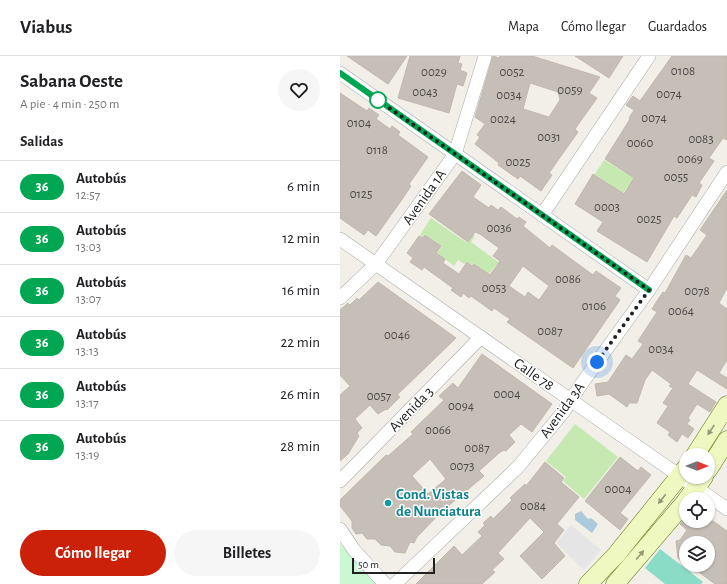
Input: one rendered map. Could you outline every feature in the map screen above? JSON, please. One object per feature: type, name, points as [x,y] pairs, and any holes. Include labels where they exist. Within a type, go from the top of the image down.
[{"type":"main road","points":[[699,448],[727,405]]},
{"type":"main road","points":[[715,459],[727,440]]},
{"type":"main road","points":[[588,584],[616,555],[679,477]]},
{"type":"main road","points":[[615,584],[694,491]]},
{"type":"street","name":"Avenida 1A","points":[[340,298],[376,264],[455,154],[485,56]]},
{"type":"street","points":[[542,215],[649,56]]},
{"type":"street","points":[[340,73],[649,290]]},
{"type":"street","name":"Avenida 3A","points":[[395,584],[518,467],[564,411],[649,290],[727,172]]},
{"type":"street","name":"Calle 78","points":[[340,239],[571,400],[679,469]]},
{"type":"street","name":"Avenida 3","points":[[340,481],[481,337]]},
{"type":"street","name":"Calle 78","points":[[694,491],[727,509]]},
{"type":"street","points":[[340,529],[354,550],[385,584]]},
{"type":"green space","points":[[604,160],[635,179],[630,187],[628,186],[621,196],[610,189],[612,186],[595,174]]},
{"type":"green space","points":[[431,218],[467,243],[473,235],[475,236],[471,242],[505,267],[503,270],[496,265],[489,274],[474,263],[472,265],[467,261],[464,264],[458,260],[454,266],[437,253],[442,246],[425,234],[423,237],[420,235]]},
{"type":"green space","points":[[575,424],[618,457],[584,499],[563,481],[566,477],[546,461]]},
{"type":"green space","points":[[340,544],[376,584],[340,584]]},
{"type":"green space","points":[[660,549],[679,564],[679,572],[690,572],[703,582],[701,584],[665,584],[645,568]]},
{"type":"shaded area","points":[[571,525],[601,550],[584,570],[556,543]]},
{"type":"water","points":[[581,511],[588,519],[591,518],[598,524],[592,533],[575,520],[575,514]]},
{"type":"building","points":[[347,56],[407,56],[388,84]]},
{"type":"building","points":[[410,56],[460,56],[458,63],[462,64],[460,70],[467,73],[463,86],[457,84],[449,113],[398,98]]},
{"type":"building","points":[[493,56],[499,58],[500,56],[532,56],[600,77],[589,93],[597,98],[575,129],[578,132],[549,173],[552,175],[541,191],[520,176],[518,179],[498,165],[499,163],[475,144],[480,137],[477,135],[485,124],[475,117]],"holes":[[[530,83],[558,92],[560,100],[549,117],[523,109]]]},
{"type":"building","points":[[575,56],[623,56],[609,78]]},
{"type":"building","points":[[672,56],[727,56],[727,140],[723,138],[709,158],[714,161],[699,183],[702,185],[696,197],[692,195],[677,218],[674,216],[647,262],[597,231],[603,222],[575,204],[593,174],[624,194],[634,178],[605,159],[634,110],[626,105],[633,96],[640,101]]},
{"type":"building","points":[[340,93],[367,111],[369,108],[379,115],[376,119],[390,129],[392,126],[400,132],[398,135],[428,157],[409,184],[411,186],[376,236],[368,230],[364,235],[340,218]]},
{"type":"building","points":[[462,171],[481,185],[473,197],[489,208],[491,205],[498,210],[501,207],[517,219],[519,217],[526,222],[523,226],[550,248],[552,245],[593,275],[596,271],[621,288],[615,296],[620,300],[573,368],[507,322],[510,319],[494,308],[492,311],[471,296],[469,298],[463,293],[461,297],[451,290],[453,288],[424,267],[422,270],[410,262],[413,258],[407,253],[419,236],[423,238],[425,235],[441,246],[436,253],[445,259],[443,263],[459,274],[467,262],[472,266],[474,264],[490,275],[500,261],[493,256],[499,248],[480,234],[475,232],[468,242],[429,214]],"holes":[[[523,266],[549,286],[539,300],[528,292],[525,297],[509,286]]]},
{"type":"building","points":[[727,190],[727,288],[719,303],[727,309],[727,360],[719,373],[727,378],[727,389],[697,370],[688,384],[716,402],[710,412],[697,404],[688,418],[690,420],[687,424],[694,429],[688,438],[682,434],[677,442],[668,435],[670,432],[657,423],[668,406],[663,403],[673,388],[669,386],[671,384],[652,370],[645,380],[637,403],[629,403],[627,407],[609,394],[597,396],[595,384],[608,382],[626,355],[632,359],[643,344],[638,341],[657,312],[652,309],[663,292],[665,293],[686,255],[691,258],[707,235],[700,230]]},
{"type":"building","points":[[378,282],[456,338],[397,395],[400,397],[387,410],[386,409],[378,414],[370,405],[355,419],[362,428],[357,433],[359,436],[348,454],[340,461],[340,395],[350,386],[340,375],[340,310],[348,303],[350,305],[357,298],[359,300]]},
{"type":"building","points":[[482,354],[552,404],[532,432],[521,424],[509,435],[515,442],[506,451],[504,450],[499,453],[479,471],[484,476],[441,512],[417,537],[414,543],[410,542],[405,553],[395,552],[390,546],[381,545],[375,539],[367,539],[362,533],[356,534],[352,528],[352,521],[340,506],[340,500],[386,455],[388,456],[413,434],[411,432],[444,400],[439,396],[453,383],[458,388]],"holes":[[[430,459],[446,479],[428,494],[412,476]]]},
{"type":"building","points":[[620,457],[638,471],[641,467],[651,475],[620,513],[628,519],[620,530],[585,501]]},
{"type":"building","points":[[545,462],[564,478],[561,482],[579,497],[557,524],[564,530],[554,543],[565,556],[542,579],[520,556],[544,532],[530,518],[498,553],[504,559],[492,570],[495,572],[482,584],[416,584],[454,546],[462,555],[482,536],[478,532],[485,525],[483,523],[491,516],[493,519],[512,500],[510,498],[525,484],[526,486]]},
{"type":"building","points":[[715,522],[727,531],[727,584],[715,584],[699,572],[715,572],[715,536],[683,536],[687,530],[685,528],[715,528]]},
{"type":"building","points":[[679,540],[679,559],[678,558],[676,541]]},
{"type":"bus line","name":"36","points":[[340,73],[649,290]]},
{"type":"place","name":"Cond. Vistas de Nunciatura","points":[[388,503]]},
{"type":"route","points":[[378,100],[649,290],[597,362]]}]
